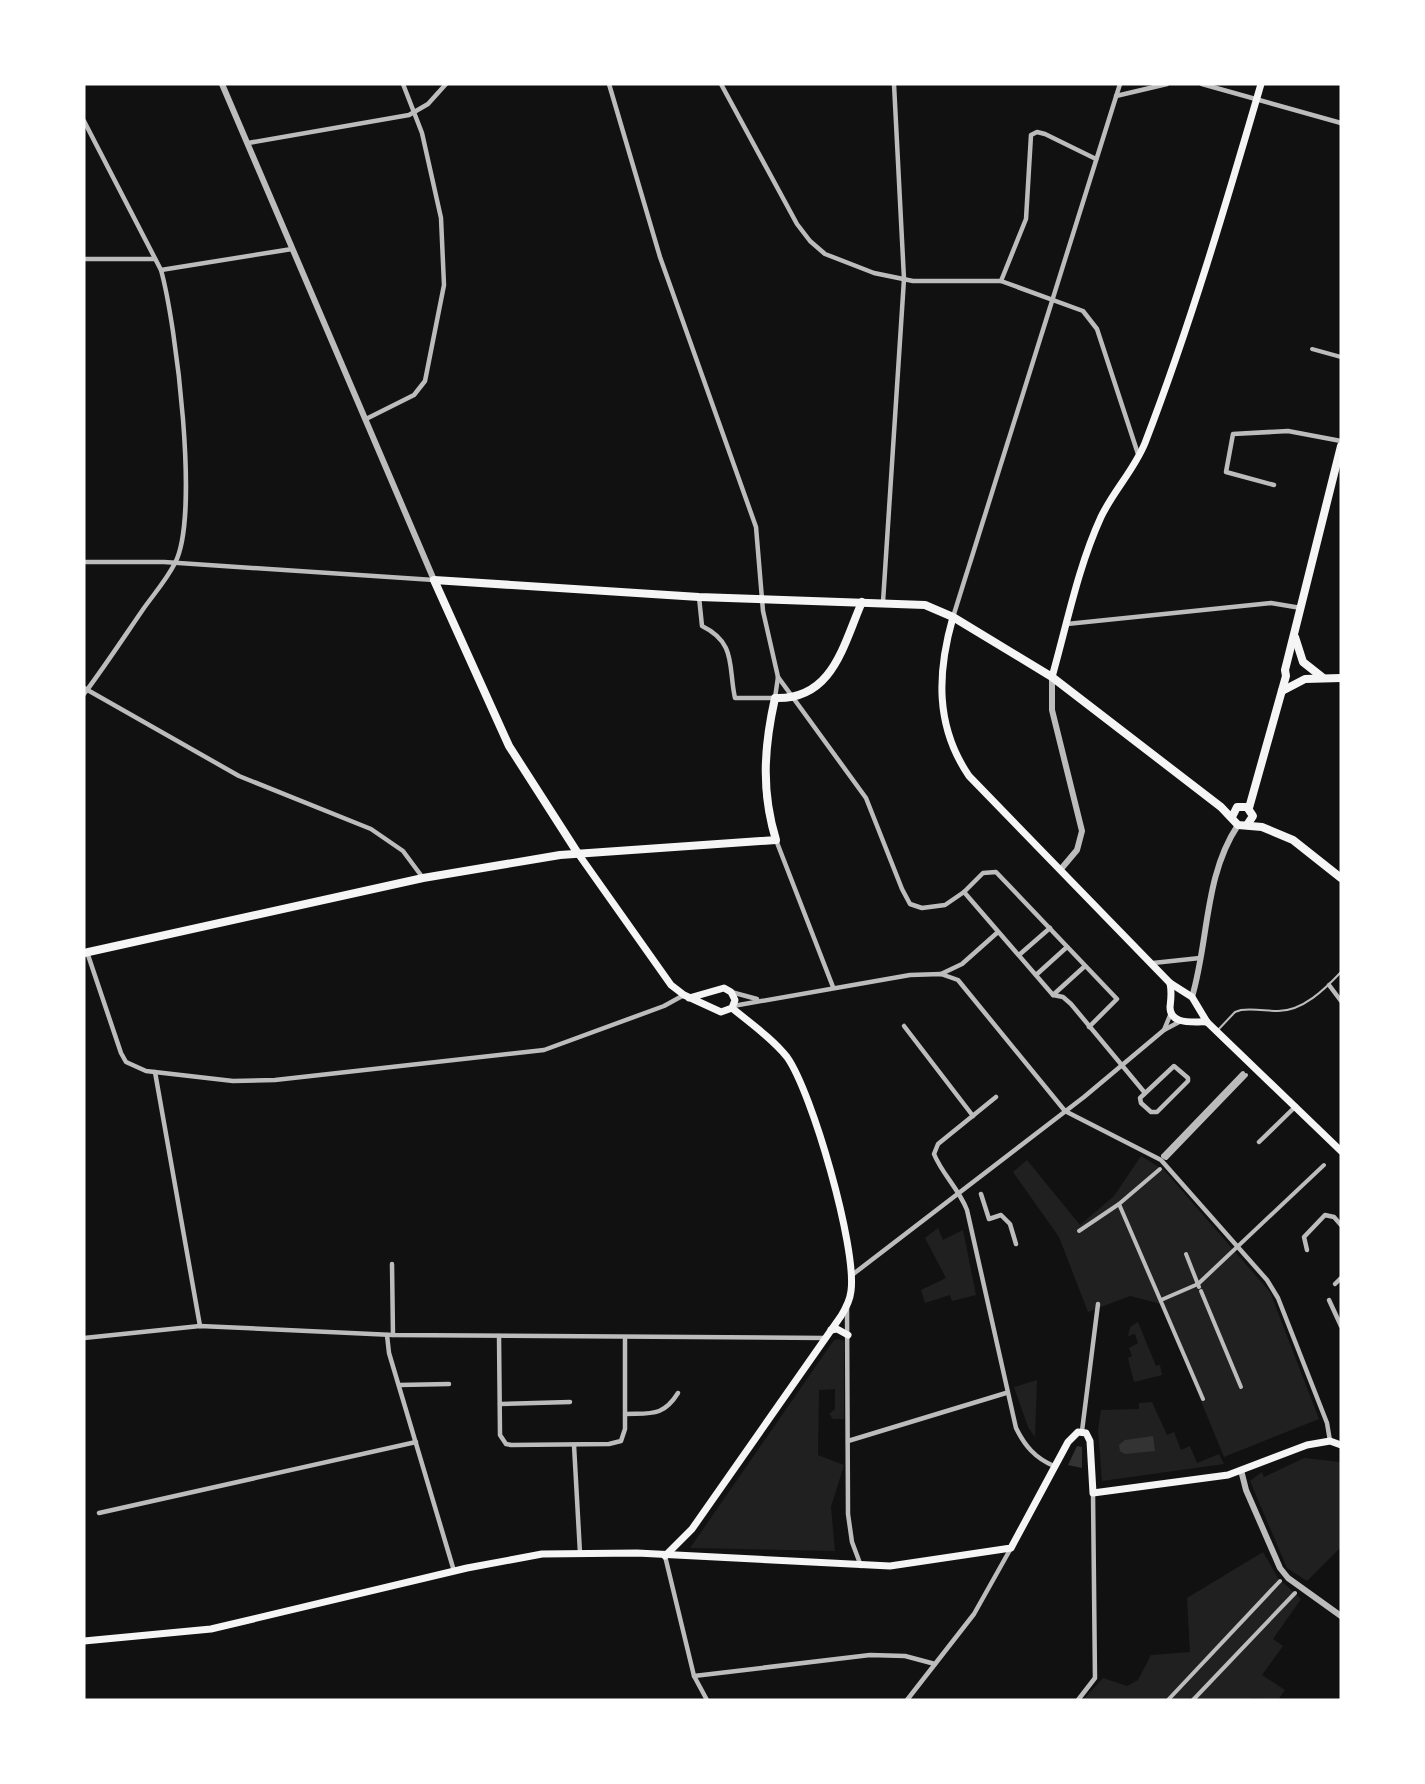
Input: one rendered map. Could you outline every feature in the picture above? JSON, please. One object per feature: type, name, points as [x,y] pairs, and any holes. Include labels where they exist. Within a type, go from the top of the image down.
[{"type":"main road","points":[[1052,677],[1086,556],[1101,517],[1139,457],[1192,305],[1260,84]]},
{"type":"main road","points":[[1246,823],[1246,807],[1286,676],[1341,446]]},
{"type":"main road","points":[[733,1007],[721,1012],[687,996],[671,985],[646,952],[577,852],[509,746],[435,580],[699,597],[925,605],[953,617],[1052,677],[1221,807],[1246,823],[1293,840],[1341,878]]},
{"type":"main road","points":[[85,953],[423,878],[577,852],[776,840],[770,819],[764,777],[765,749],[775,698],[794,697],[820,685],[832,672],[862,602]]},
{"type":"main road","points":[[953,617],[946,643],[941,683],[942,713],[951,745],[960,762],[980,789],[1061,869],[1170,983],[1192,998],[1207,1022],[1341,1151]]},
{"type":"main road","points":[[1295,632],[1305,664],[1305,679]]},
{"type":"main road","points":[[1288,664],[1293,660],[1305,664],[1323,677]]},
{"type":"main road","points":[[1286,676],[1294,683]]},
{"type":"main road","points":[[1282,691],[1305,679],[1341,678]]},
{"type":"main road","points":[[1233,813],[1246,807]]},
{"type":"main road","points":[[1170,983],[1173,1000],[1171,1012],[1185,1021],[1207,1022]]},
{"type":"main road","points":[[687,996],[713,993],[720,988],[731,992],[735,1000],[733,1007]]},
{"type":"main road","points":[[713,993],[711,1001],[714,1008]]},
{"type":"main road","points":[[1173,1000],[1184,994]]},
{"type":"main road","points":[[1185,1021],[1195,1015],[1197,1006]]},
{"type":"main road","points":[[665,1556],[692,1529],[847,1307],[852,1275],[842,1212],[811,1112],[794,1069],[775,1044],[733,1007]]},
{"type":"main road","points":[[831,1330],[837,1329],[848,1335]]},
{"type":"main road","points":[[84,1641],[211,1629],[529,1555],[580,1552],[861,1566],[906,1564],[1011,1548],[1054,1466],[1072,1437],[1082,1431],[1090,1441],[1093,1493],[1228,1475],[1307,1445],[1330,1441],[1341,1444]]},
{"type":"street","points":[[84,562],[176,563],[435,580],[222,84]]},
{"type":"street","points":[[366,419],[405,401],[420,389],[425,381],[439,318],[445,273],[441,218],[416,112],[404,84]]},
{"type":"street","points":[[248,143],[416,112],[446,84]]},
{"type":"street","points":[[609,84],[660,256],[752,512],[760,555],[762,599],[778,677],[775,698],[735,698],[728,652],[722,639],[702,626],[699,597]]},
{"type":"street","points":[[721,84],[797,224],[810,241],[825,254],[842,262],[904,279],[1000,281],[1072,304],[1091,318],[1102,344],[1139,457]]},
{"type":"street","points":[[883,602],[904,279],[894,84]]},
{"type":"street","points":[[953,617],[1119,84]]},
{"type":"street","points":[[1116,96],[1167,84]]},
{"type":"street","points":[[1202,84],[1341,123]]},
{"type":"street","points":[[84,122],[161,270],[173,321],[178,363],[186,493],[184,533],[176,563],[85,691],[239,776],[371,829],[403,850],[423,878]]},
{"type":"street","points":[[1000,281],[1026,219],[1031,135],[1037,132],[1045,134],[1096,159]]},
{"type":"street","points":[[161,270],[292,249]]},
{"type":"street","points":[[84,259],[155,259]]},
{"type":"street","points":[[1312,349],[1341,357]]},
{"type":"street","points":[[1274,485],[1226,472],[1233,434],[1288,431],[1341,441]]},
{"type":"street","points":[[1067,624],[1262,604],[1301,608]]},
{"type":"street","points":[[778,677],[866,798],[910,904],[922,909],[945,905],[964,892],[987,871],[996,872],[1117,999],[1089,1027]]},
{"type":"street","points":[[1052,677],[1052,710],[1082,831],[1077,850],[1061,869]]},
{"type":"street","points":[[1192,998],[1219,861],[1246,823]]},
{"type":"street","points":[[776,840],[833,987]]},
{"type":"street","points":[[964,892],[1053,995],[1063,998],[1146,1093]]},
{"type":"street","points":[[1019,955],[1050,928]]},
{"type":"street","points":[[941,974],[962,964],[998,932]]},
{"type":"street","points":[[1036,975],[1067,947]]},
{"type":"street","points":[[85,953],[126,1062],[135,1068],[155,1072],[251,1081],[525,1054],[580,1038],[687,996]]},
{"type":"street","points":[[1153,963],[1200,957]]},
{"type":"street","points":[[1053,995],[1085,966]]},
{"type":"street","points":[[733,1007],[766,999],[909,975],[941,974],[958,980],[1065,1111],[1161,1160],[1275,1289],[1327,1423],[1330,1441]]},
{"type":"street","points":[[1329,985],[1341,1001]]},
{"type":"street","points":[[731,992],[746,998],[766,999]]},
{"type":"street","points":[[1164,1030],[1171,1012]]},
{"type":"street","points":[[852,1275],[1123,1066],[1164,1030],[1185,1021]]},
{"type":"street","points":[[904,1026],[973,1116]]},
{"type":"street","points":[[1174,1066],[1189,1080],[1154,1113],[1139,1100],[1146,1093],[1174,1066]]},
{"type":"street","points":[[155,1072],[200,1326]]},
{"type":"street","points":[[1244,1074],[1166,1158],[1163,1156],[1244,1074]]},
{"type":"street","points":[[996,1097],[938,1144],[934,1154],[960,1193],[983,1273],[1006,1393],[1022,1439],[1034,1455],[1054,1466]]},
{"type":"street","points":[[1259,1142],[1296,1106]]},
{"type":"street","points":[[1161,1300],[1199,1287],[1236,1245],[1324,1165]]},
{"type":"street","points":[[1079,1231],[1119,1204],[1160,1169]]},
{"type":"street","points":[[981,1194],[989,1219],[1001,1215],[1010,1224],[1016,1244]]},
{"type":"street","points":[[1119,1204],[1203,1399]]},
{"type":"street","points":[[1307,1250],[1304,1237],[1325,1215],[1334,1217],[1341,1225]]},
{"type":"street","points":[[1186,1254],[1241,1387]]},
{"type":"street","points":[[392,1264],[389,1353],[454,1571]]},
{"type":"street","points":[[1341,1278],[1335,1284],[1341,1284]]},
{"type":"street","points":[[1329,1300],[1341,1326]]},
{"type":"street","points":[[1082,1431],[1098,1305]]},
{"type":"street","points":[[847,1307],[848,1521],[852,1542],[861,1566]]},
{"type":"street","points":[[84,1338],[200,1326],[390,1335],[625,1339],[825,1338]]},
{"type":"street","points":[[499,1336],[502,1441],[511,1445],[609,1444],[621,1441],[625,1434],[625,1339]]},
{"type":"street","points":[[399,1385],[449,1384]]},
{"type":"street","points":[[625,1414],[659,1412],[670,1405],[678,1393]]},
{"type":"street","points":[[848,1441],[1006,1393]]},
{"type":"street","points":[[500,1404],[570,1402]]},
{"type":"street","points":[[99,1513],[416,1442]]},
{"type":"street","points":[[574,1445],[580,1552]]},
{"type":"street","points":[[1241,1470],[1246,1490],[1280,1568],[1288,1578],[1341,1616]]},
{"type":"street","points":[[1078,1700],[1095,1678],[1093,1493]]},
{"type":"street","points":[[907,1700],[974,1614],[1011,1548]]},
{"type":"street","points":[[665,1556],[694,1676],[707,1700]]},
{"type":"street","points":[[1168,1700],[1280,1581]]},
{"type":"street","points":[[1193,1700],[1295,1593]]},
{"type":"street","points":[[694,1676],[870,1655],[896,1654],[935,1664]]},
{"type":"lane","points":[[1217,1031],[1235,1012],[1247,1009],[1281,1011],[1296,1007],[1329,985],[1341,972]]},
{"type":"shaded area","points":[[1141,1156],[1164,1170],[1270,1292],[1319,1419],[1224,1457],[1161,1304],[1130,1296],[1088,1312],[1059,1237],[1013,1172],[1027,1160],[1080,1225],[1114,1196]]},
{"type":"shaded area","points":[[938,1228],[943,1240],[963,1230],[976,1295],[952,1301],[950,1295],[925,1303],[921,1290],[946,1278],[925,1238]]},
{"type":"shaded area","points":[[1138,1322],[1156,1366],[1160,1365],[1162,1375],[1134,1382],[1128,1358],[1132,1356],[1129,1348],[1138,1343],[1135,1334],[1128,1336],[1130,1327]]},
{"type":"shaded area","points":[[834,1340],[844,1341],[844,1419],[833,1419],[829,1414],[835,1409],[835,1389],[819,1390],[818,1455],[844,1465],[831,1507],[835,1551],[690,1548]]},
{"type":"shaded area","points":[[1037,1380],[1035,1437],[1028,1427],[1014,1387]]},
{"type":"shaded area","points":[[1152,1402],[1167,1435],[1174,1432],[1181,1450],[1190,1446],[1197,1463],[1219,1454],[1224,1464],[1102,1481],[1098,1430],[1101,1410],[1139,1409],[1139,1403]]},
{"type":"shaded area","points":[[1153,1436],[1155,1451],[1125,1454],[1120,1451],[1119,1445],[1125,1440]]},
{"type":"shaded area","points":[[1077,1446],[1082,1447],[1082,1468],[1068,1465]]},
{"type":"shaded area","points":[[1304,1458],[1341,1462],[1341,1547],[1307,1581],[1287,1568],[1250,1481],[1262,1472],[1264,1477]]},
{"type":"shaded area","points":[[1263,1552],[1278,1578],[1301,1599],[1273,1639],[1283,1646],[1262,1675],[1285,1690],[1278,1700],[1251,1698],[1250,1700],[1083,1700],[1103,1678],[1127,1686],[1138,1680],[1151,1655],[1190,1652],[1187,1598]]}]
